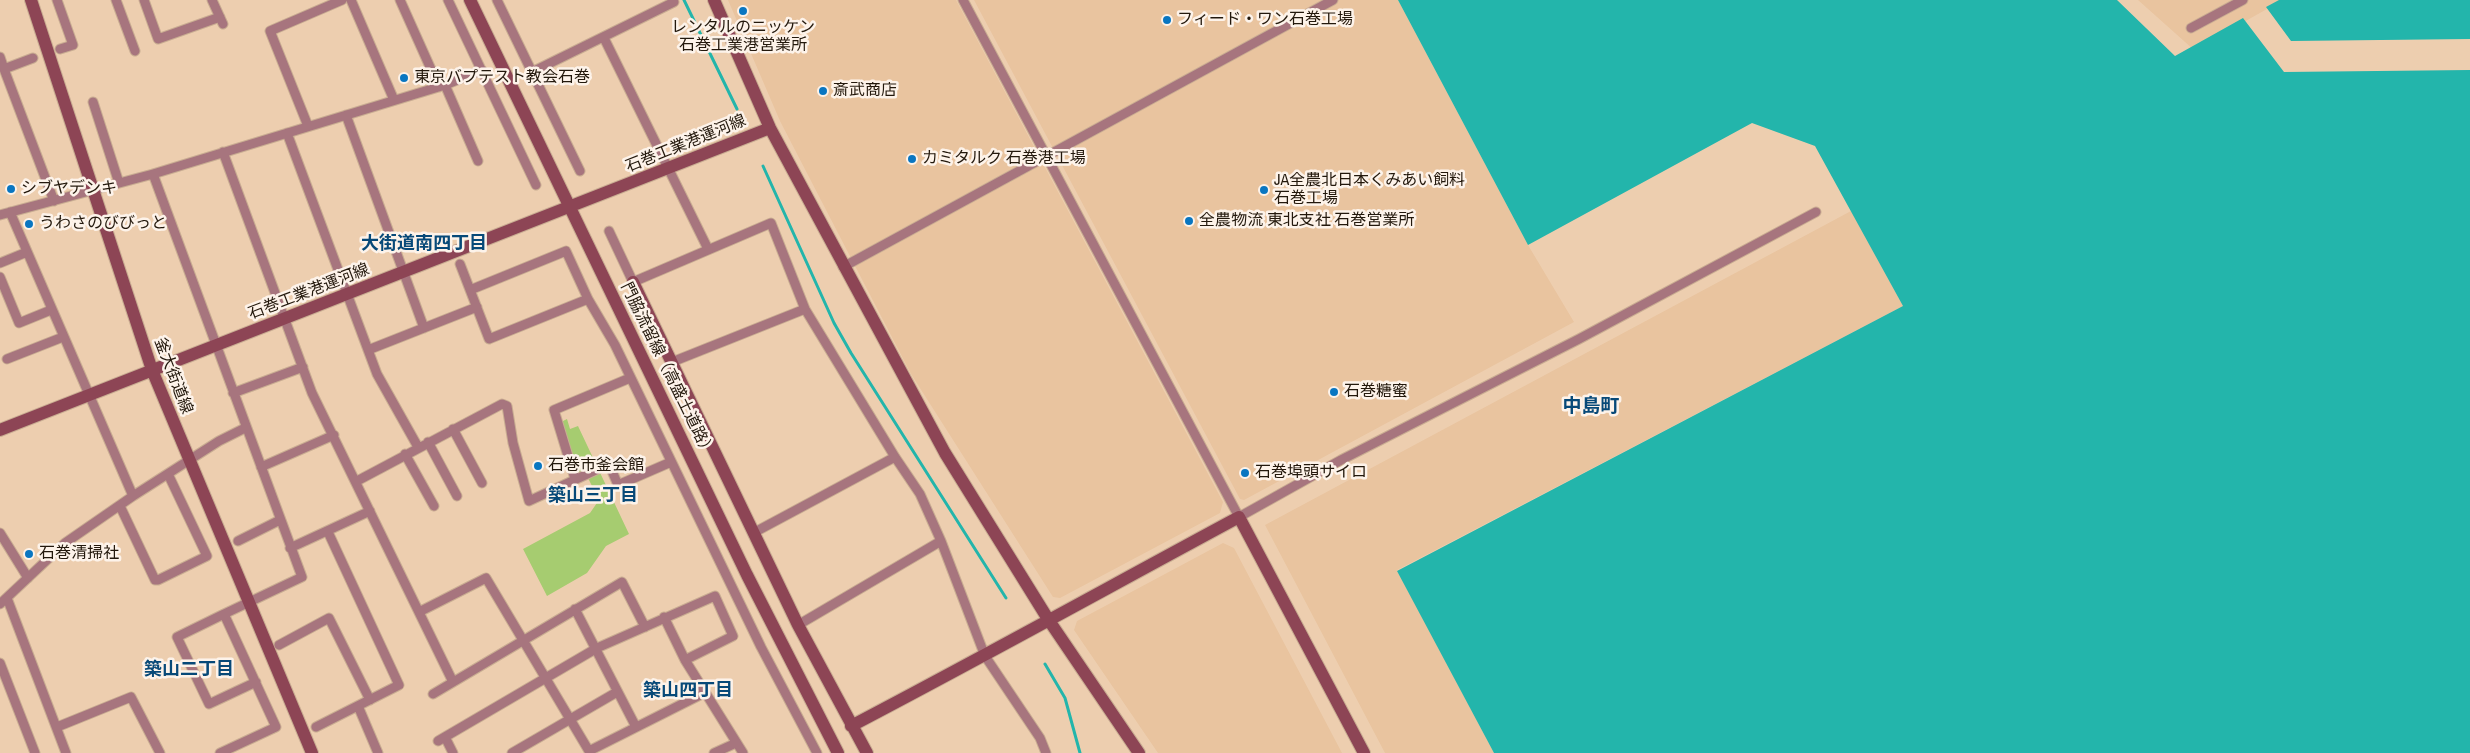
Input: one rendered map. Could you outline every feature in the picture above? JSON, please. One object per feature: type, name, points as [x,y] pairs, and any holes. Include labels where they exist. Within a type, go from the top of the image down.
[{"type":"street","name":"釜大街道線","points":[[31,0],[152,370],[312,753]]},
{"type":"street","points":[[57,0],[73,45],[60,49]]},
{"type":"street","points":[[116,0],[135,51]]},
{"type":"street","points":[[144,0],[158,39],[222,20],[212,0]]},
{"type":"street","points":[[308,126],[270,31],[342,0]]},
{"type":"street","points":[[351,0],[394,100]]},
{"type":"street","points":[[400,0],[478,161]]},
{"type":"street","points":[[448,0],[536,186]]},
{"type":"street","name":"門脇流留線（高盛土道路）","points":[[470,0],[747,575],[838,753]]},
{"type":"street","points":[[497,0],[580,171]]},
{"type":"street","points":[[532,72],[604,38],[674,2],[673,0]]},
{"type":"street","points":[[714,0],[770,128],[843,267],[945,453],[1048,619],[1139,753]]},
{"type":"street","points":[[963,0],[1364,753]]},
{"type":"street","points":[[843,267],[1334,0]]},
{"type":"street","points":[[2191,28],[2243,0]]},
{"type":"street","points":[[604,38],[708,249]]},
{"type":"street","points":[[0,57],[54,201]]},
{"type":"street","points":[[4,69],[33,58]]},
{"type":"street","points":[[0,215],[153,174],[442,86],[482,70]]},
{"type":"street","points":[[93,102],[119,183]]},
{"type":"street","points":[[346,115],[424,328]]},
{"type":"street","name":"石巻工業港運河線","points":[[0,430],[770,128]]},
{"type":"street","points":[[287,133],[377,374],[418,447]]},
{"type":"street","points":[[223,152],[312,393],[357,481],[370,512],[453,682]]},
{"type":"street","points":[[153,174],[302,577],[177,637],[209,704],[256,682]]},
{"type":"street","points":[[10,212],[133,496]]},
{"type":"street","points":[[851,726],[985,656],[1048,619],[1341,460],[1579,339],[1816,212]]},
{"type":"street","points":[[633,282],[771,223],[805,309],[895,457],[920,494],[941,541],[985,656],[1040,738],[1046,753]]},
{"type":"street","points":[[609,231],[798,625],[867,753]]},
{"type":"street","points":[[470,290],[566,251],[588,299],[615,345],[761,647],[817,753]]},
{"type":"street","points":[[0,263],[27,252]]},
{"type":"street","points":[[460,264],[489,338],[588,299]]},
{"type":"street","points":[[0,277],[19,323],[51,310]]},
{"type":"street","points":[[368,350],[477,307]]},
{"type":"street","points":[[672,362],[805,309]]},
{"type":"street","points":[[6,359],[63,337]]},
{"type":"street","points":[[234,393],[303,367]]},
{"type":"street","points":[[575,479],[554,410],[630,378]]},
{"type":"street","points":[[357,481],[502,404],[508,406],[513,443],[528,501],[608,464],[618,485],[671,462]]},
{"type":"street","points":[[0,604],[65,543],[218,441],[246,428]]},
{"type":"street","points":[[453,429],[482,483]]},
{"type":"street","points":[[261,466],[334,435]]},
{"type":"street","points":[[428,442],[457,496]]},
{"type":"street","points":[[405,454],[434,506]]},
{"type":"street","points":[[755,532],[895,457]]},
{"type":"street","points":[[120,506],[155,580],[207,556],[168,474]]},
{"type":"street","points":[[290,548],[370,512]]},
{"type":"street","points":[[238,541],[280,520]]},
{"type":"street","points":[[316,727],[399,685],[328,532]]},
{"type":"street","points":[[0,533],[28,578]]},
{"type":"street","points":[[798,625],[941,541]]},
{"type":"street","points":[[419,612],[486,578],[547,678],[589,752],[636,726],[704,693]]},
{"type":"street","points":[[432,694],[622,582],[645,626]]},
{"type":"street","points":[[453,753],[442,739],[597,648],[715,596],[730,626],[732,636],[684,660]]},
{"type":"street","points":[[7,598],[66,753]]},
{"type":"street","points":[[575,609],[636,726]]},
{"type":"street","points":[[220,753],[276,727],[224,614]]},
{"type":"street","points":[[664,617],[684,660],[742,753]]},
{"type":"street","points":[[279,645],[329,618],[370,700]]},
{"type":"street","points":[[0,663],[34,753]]},
{"type":"street","points":[[512,753],[617,692]]},
{"type":"street","points":[[57,728],[131,697],[160,753]]},
{"type":"street","points":[[358,706],[378,753]]},
{"type":"street","points":[[714,753],[736,743]]},
{"type":"shaded area","points":[[728,0],[956,0],[1223,502],[1220,513],[1060,598],[1053,597],[911,374],[780,121]]},
{"type":"shaded area","points":[[974,0],[1398,0],[1528,245],[1574,322],[1244,500],[1240,499]]},
{"type":"shaded area","points":[[2138,0],[2283,0],[2194,50]]},
{"type":"shaded area","points":[[1851,211],[1903,306],[1397,570],[1494,753],[1385,753],[1265,525]]},
{"type":"shaded area","points":[[1223,543],[1234,548],[1342,753],[1158,753],[1074,630],[1077,621]]},
{"type":"green space","points":[[567,419],[570,429],[578,426],[629,534],[606,546],[587,573],[547,596],[523,549],[590,513],[599,500],[588,478],[579,482],[561,422]]},
{"type":"water","points":[[1398,0],[2117,0],[2175,56],[2243,18],[2284,72],[2470,70],[2470,753],[1494,753],[1397,571],[1903,306],[1815,146],[1752,123],[1528,245]]},
{"type":"water","points":[[2279,0],[2470,0],[2470,39],[2291,41],[2266,7]]},
{"type":"waterway","points":[[684,0],[737,109]]},
{"type":"waterway","points":[[763,166],[834,323],[1006,598]]},
{"type":"waterway","points":[[1045,664],[1065,698],[1080,753]]},
{"type":"place","name":"レンタルのニッケン 石巻工業港営業所","points":[[743,11]]},
{"type":"place","name":"フィード・ワン石巻工場","points":[[1167,20]]},
{"type":"place","name":"東京バプテスト教会石巻","points":[[404,78]]},
{"type":"place","name":"斎武商店","points":[[823,91]]},
{"type":"place","name":"カミタルク 石巻港工場","points":[[912,159]]},
{"type":"place","name":"シブヤデンキ","points":[[11,189]]},
{"type":"place","name":"JA全農北日本くみあい飼料 石巻工場","points":[[1264,190]]},
{"type":"place","name":"全農物流 東北支社 石巻営業所","points":[[1189,221]]},
{"type":"place","name":"うわさのびびっと","points":[[29,224]]},
{"type":"place","name":"石巻糖蜜","points":[[1334,392]]},
{"type":"place","name":"石巻市釜会館","points":[[538,466]]},
{"type":"place","name":"石巻埠頭サイロ","points":[[1245,473]]},
{"type":"place","name":"石巻清掃社","points":[[29,554]]},
{"type":"district","name":"大街道南四丁目","points":[[424,244]]},
{"type":"district","name":"中島町","points":[[1591,407]]},
{"type":"district","name":"築山三丁目","points":[[593,496]]},
{"type":"district","name":"築山二丁目","points":[[189,670]]},
{"type":"district","name":"築山四丁目","points":[[688,691]]}]
